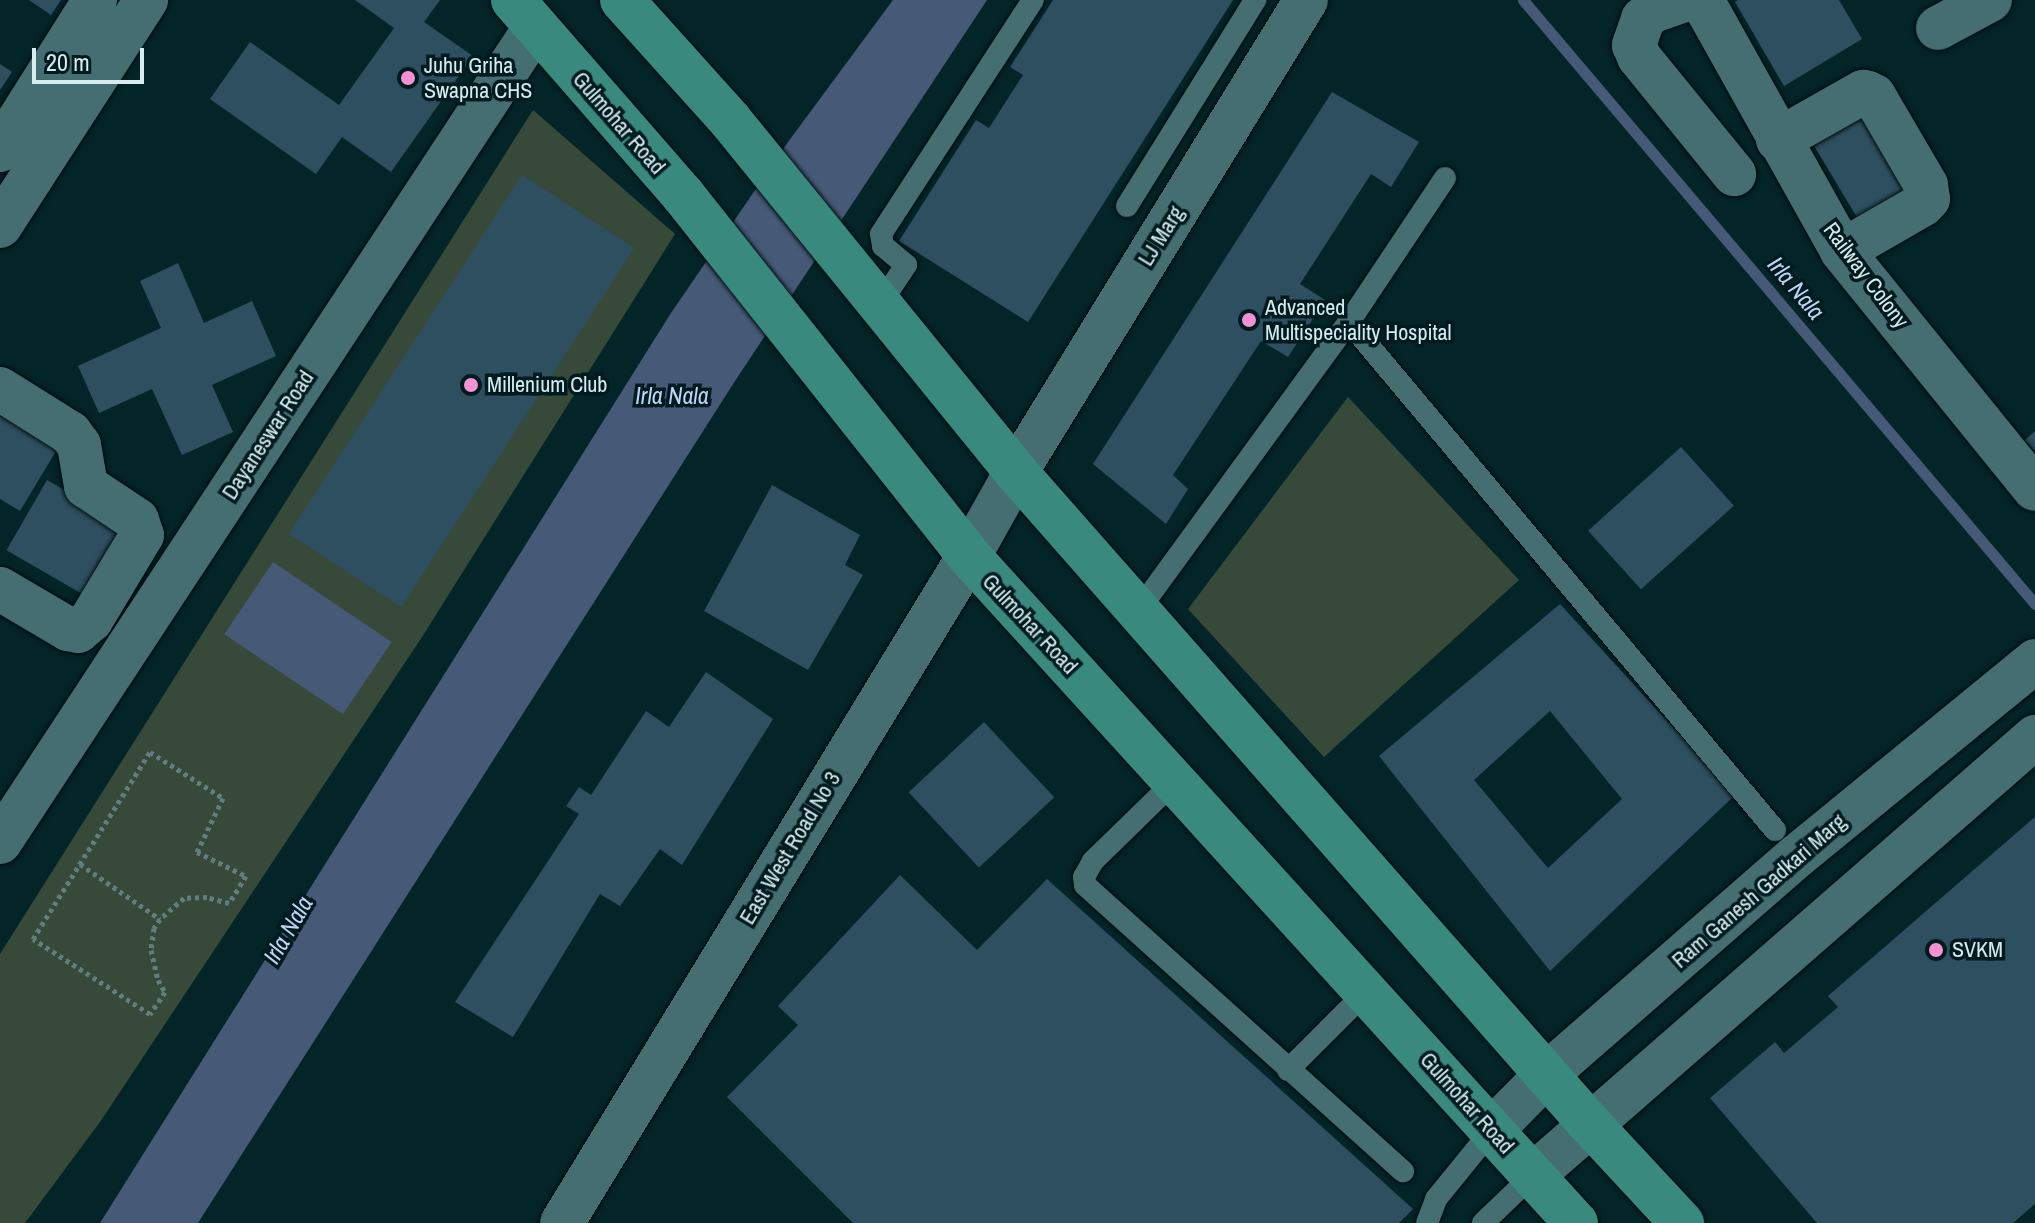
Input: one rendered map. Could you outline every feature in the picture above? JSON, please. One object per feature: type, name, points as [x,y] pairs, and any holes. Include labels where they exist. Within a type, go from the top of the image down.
[{"type":"main road","points":[[622,0],[730,120],[1016,472],[1589,1123],[1682,1223]]},
{"type":"main road","name":"Gulmohar Road","points":[[524,14],[683,195],[969,556],[1576,1223]]},
{"type":"street","points":[[0,150],[95,0]]},
{"type":"street","points":[[0,226],[146,0]]},
{"type":"street","name":"LJ Marg","points":[[1016,472],[1306,0]]},
{"type":"street","points":[[1685,0],[1653,11],[1643,19],[1634,45],[1639,57],[1734,174]]},
{"type":"street","name":"Railway Colony","points":[[1702,0],[1842,251],[2035,489]]},
{"type":"street","points":[[1938,28],[1990,0]]},
{"type":"street","name":"Dayaneswar Road","points":[[0,842],[524,14]]},
{"type":"street","points":[[1778,140],[1863,92],[1868,93],[1874,96],[1926,185],[1928,199],[1922,205],[1842,251]]},
{"type":"street","points":[[0,389],[70,433],[79,445],[86,486],[137,520],[142,535],[91,620],[78,631],[68,629],[0,589]]},
{"type":"street","name":"East West Road No 3","points":[[562,1223],[969,556],[1016,472]]},
{"type":"street","name":"Ram Ganesh Gadkari Marg","points":[[1492,1130],[1548,1073],[1797,856],[2035,661]]},
{"type":"street","points":[[1532,1176],[1589,1123],[2033,742]]},
{"type":"lane","points":[[880,304],[906,265],[883,246],[881,234],[1033,0]]},
{"type":"lane","points":[[1175,213],[1132,198],[1255,0]]},
{"type":"lane","points":[[1138,611],[1349,322],[1445,178]]},
{"type":"lane","points":[[1349,322],[1775,830]]},
{"type":"lane","points":[[1175,781],[1093,861],[1084,877],[1085,885],[1403,1171]]},
{"type":"lane","points":[[1288,1070],[1367,991]]},
{"type":"lane","points":[[1427,1223],[1436,1199],[1492,1130]]},
{"type":"lane","points":[[1483,1223],[1532,1176]]},
{"type":"path","points":[[150,752],[223,798],[197,852],[246,876],[229,903],[207,897],[184,898],[160,919],[154,928],[151,950],[158,980],[165,992],[150,1014],[33,939],[150,752]]},
{"type":"path","points":[[80,864],[160,919]]},
{"type":"green space","points":[[533,110],[675,234],[422,637],[100,1122],[25,1223],[0,1223],[0,954]]},
{"type":"green space","points":[[1348,397],[1519,580],[1324,757],[1188,609]]},
{"type":"water","name":"Irla Nala","points":[[893,0],[987,0],[735,381],[198,1223],[100,1223],[671,313],[788,142]]},
{"type":"water","points":[[273,562],[392,642],[343,714],[224,634]]},
{"type":"building","points":[[29,0],[61,0],[51,15]]},
{"type":"building","name":"Juhu Griha Swapna CHS","points":[[355,0],[440,0],[424,22],[473,56],[391,172],[342,137],[316,174],[210,99],[250,42],[339,105],[394,28]]},
{"type":"building","points":[[1053,0],[1233,0],[1028,322],[899,241],[976,120],[989,128],[1023,75],[1010,67]]},
{"type":"building","points":[[1839,0],[1862,39],[1784,86],[1735,2]]},
{"type":"building","points":[[0,64],[12,72],[0,90]]},
{"type":"building","name":"Advanced Multispeciality Hospital","points":[[1332,92],[1419,142],[1391,187],[1371,174],[1300,284],[1325,300],[1288,357],[1261,341],[1173,475],[1188,489],[1166,524],[1093,464]]},
{"type":"building","points":[[1866,106],[1919,193],[1863,227],[1810,139]]},
{"type":"building","name":"Millenium Club","points":[[522,175],[634,248],[401,607],[289,534]]},
{"type":"building","points":[[178,263],[204,323],[252,301],[276,356],[212,385],[233,432],[182,455],[152,389],[99,413],[78,366],[161,328],[140,281]]},
{"type":"building","points":[[0,411],[59,446],[20,511],[0,499]]},
{"type":"building","points":[[2035,431],[2035,452],[2025,440]]},
{"type":"building","points":[[1681,447],[1734,506],[1641,589],[1588,531]]},
{"type":"building","points":[[47,480],[134,530],[93,600],[7,550]]},
{"type":"building","points":[[772,485],[860,535],[845,565],[863,575],[808,670],[704,611]]},
{"type":"building","points":[[1560,604],[1735,795],[1550,971],[1379,756]],"holes":[[[1550,711],[1622,799],[1548,868],[1474,780]]]},
{"type":"building","points":[[706,672],[773,719],[682,865],[660,849],[620,906],[600,894],[513,1037],[455,1002],[579,814],[566,806],[579,787],[591,795],[646,711],[669,727]]},
{"type":"building","points":[[984,722],[1054,797],[979,868],[909,792]]},
{"type":"building","name":"SVKM","points":[[2035,817],[2035,1204],[2013,1223],[1817,1223],[1710,1098],[1775,1042],[1784,1053],[1838,1007],[1828,996]]},
{"type":"building","points":[[900,875],[977,950],[1047,879],[1413,1209],[1399,1223],[853,1223],[727,1097],[798,1025],[778,1006]]},
{"type":"waterway","name":"Irla Nala","points":[[1523,0],[2035,604]]},
{"type":"place","name":"Juhu Griha Swapna CHS","points":[[408,78]]},
{"type":"place","name":"Advanced Multispeciality Hospital","points":[[1249,320]]},
{"type":"place","name":"Millenium Club","points":[[471,385]]},
{"type":"place","name":"SVKM","points":[[1936,950]]}]
